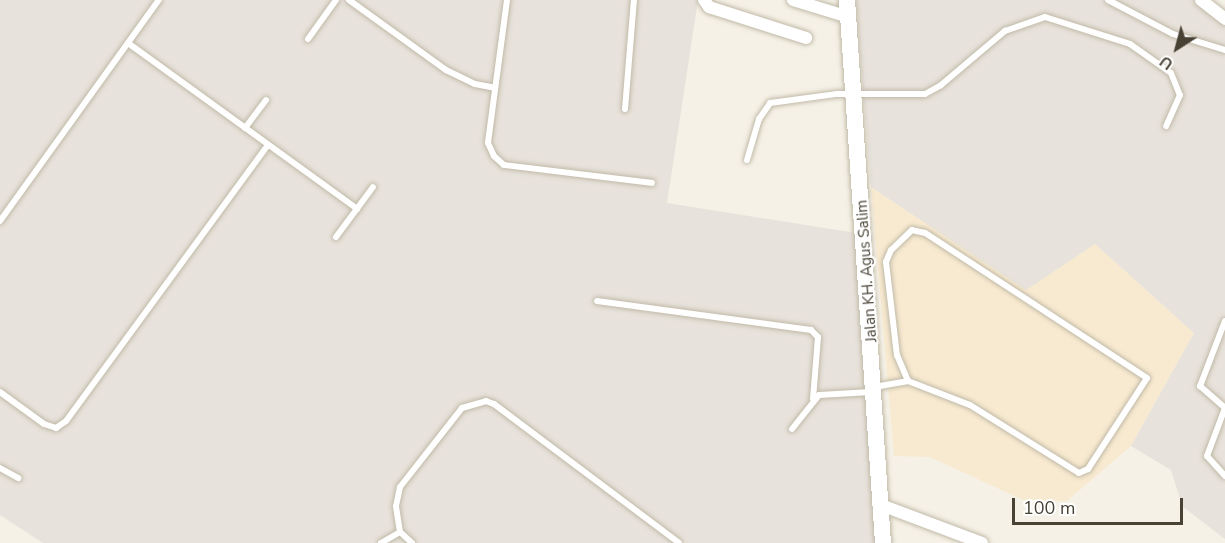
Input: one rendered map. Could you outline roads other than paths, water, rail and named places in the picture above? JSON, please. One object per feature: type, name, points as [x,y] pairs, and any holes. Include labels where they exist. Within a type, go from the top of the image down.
[{"type":"street","points":[[704,0],[709,7],[806,38]]},
{"type":"street","points":[[793,0],[849,17]]},
{"type":"street","name":"Jalan KH. Agus Salim","points":[[848,0],[883,543]]},
{"type":"street","points":[[1201,0],[1225,19]]},
{"type":"street","points":[[881,505],[982,543]]},
{"type":"lane","points":[[308,39],[336,0]]},
{"type":"lane","points":[[349,0],[446,70],[495,88]]},
{"type":"lane","points":[[507,0],[488,142],[498,161],[652,183]]},
{"type":"lane","points":[[624,109],[634,0]]},
{"type":"lane","points":[[1108,0],[1173,34],[1225,50]]},
{"type":"lane","points":[[0,221],[128,43],[155,1]]},
{"type":"lane","points":[[747,160],[759,119],[770,103],[855,93],[925,94],[941,85],[1005,31],[1036,18],[1052,18],[1130,44],[1171,73],[1180,95],[1166,126]]},
{"type":"lane","points":[[128,43],[357,209]]},
{"type":"lane","points":[[245,128],[266,100]]},
{"type":"lane","points":[[0,392],[44,424],[56,428],[66,421],[268,145]]},
{"type":"lane","points":[[336,237],[373,187]]},
{"type":"lane","points":[[813,399],[908,381],[970,405],[1079,473],[1088,469],[1147,378],[925,233],[912,230],[896,244],[886,262],[897,355],[908,381]]},
{"type":"lane","points":[[597,301],[811,330],[818,337],[813,399],[792,429]]},
{"type":"lane","points":[[1225,321],[1200,386],[1225,408],[1206,456],[1225,476]]},
{"type":"lane","points":[[412,543],[400,532],[396,506],[400,487],[462,408],[486,401],[494,404],[679,543]]},
{"type":"lane","points":[[0,468],[18,478]]},
{"type":"lane","points":[[381,543],[400,532]]}]
